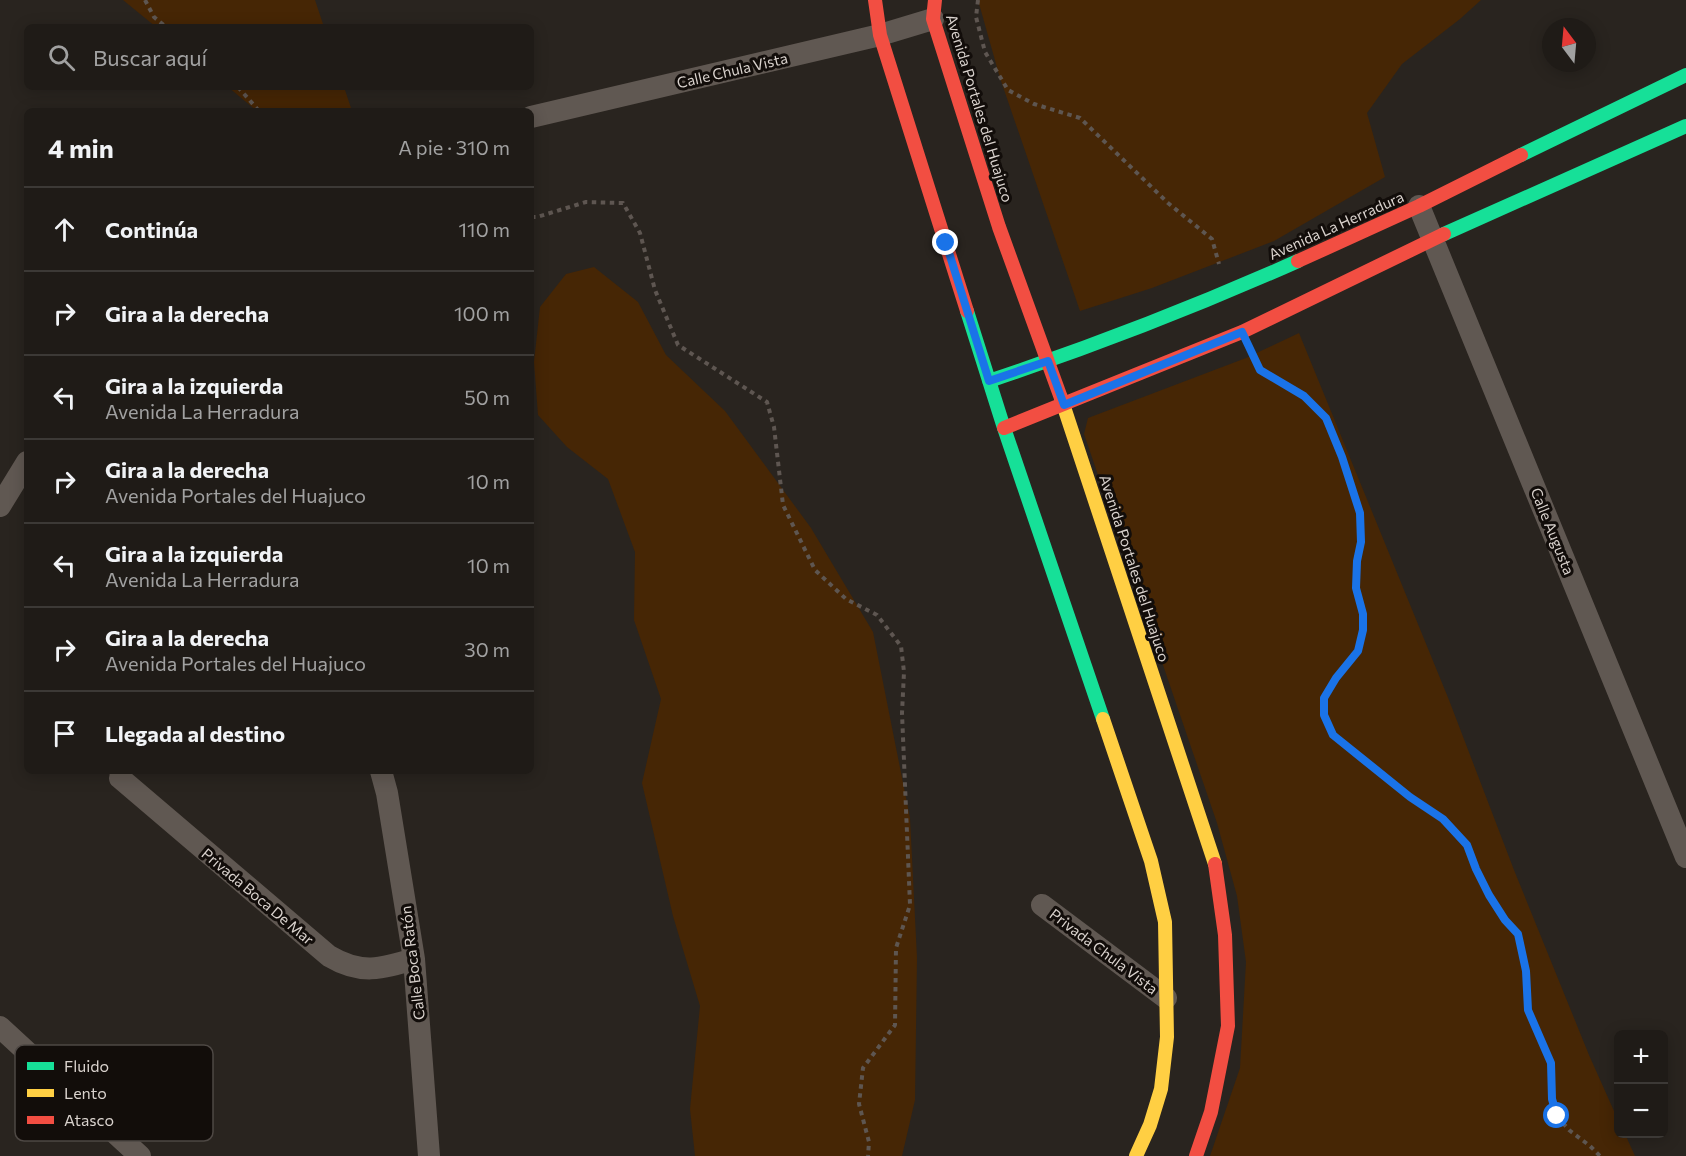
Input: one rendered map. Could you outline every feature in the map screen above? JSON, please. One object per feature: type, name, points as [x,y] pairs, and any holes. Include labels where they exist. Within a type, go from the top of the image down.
[{"type":"street","points":[[875,0],[879,35],[1004,428],[1151,861],[1165,922],[1167,1037],[1161,1089],[1150,1125],[1136,1156]]},
{"type":"street","name":"Calle Chula Vista","points":[[534,116],[879,35],[934,10]]},
{"type":"street","name":"Avenida Portales del Huajuco","points":[[934,10],[999,227],[1064,405],[1215,862],[1225,935],[1228,1026],[1211,1112],[1196,1156]]},
{"type":"street","name":"Avenida La Herradura","points":[[989,381],[1048,361],[1233,290],[1419,206],[1604,113],[1686,75]]},
{"type":"street","points":[[1004,428],[1242,332],[1434,240],[1686,126]]},
{"type":"street","name":"Calle Augusta","points":[[1419,206],[1686,856]]},
{"type":"street","points":[[0,506],[24,467]]},
{"type":"street","name":"Calle Boca Ratón","points":[[382,774],[387,793],[414,959],[429,1156]]},
{"type":"street","name":"Privada Boca De Mar","points":[[120,778],[329,956],[341,963],[366,970],[385,968],[414,959]]},
{"type":"street","name":"Privada Chula Vista","points":[[1042,904],[1166,998]]},
{"type":"street","points":[[0,1027],[20,1045]]},
{"type":"street","points":[[124,1141],[140,1156]]},
{"type":"path","points":[[145,0],[154,17],[162,24]]},
{"type":"path","points":[[978,0],[976,17],[985,51],[1008,90],[1034,104],[1080,118],[1168,203],[1212,239],[1219,264],[1233,290]]},
{"type":"path","points":[[240,90],[256,108]]},
{"type":"path","points":[[534,216],[586,202],[622,203],[640,233],[655,290],[678,345],[767,402],[774,427],[783,505],[815,570],[846,599],[876,615],[901,646],[904,672],[902,713],[910,905],[896,948],[895,1025],[863,1068],[859,1104],[869,1142],[868,1156]]},
{"type":"path","points":[[1242,332],[1260,370],[1304,396],[1326,418],[1342,457],[1360,513],[1361,542],[1357,561],[1356,588],[1363,614],[1363,630],[1358,651],[1336,678],[1324,698],[1324,715],[1333,735],[1410,797],[1443,819],[1467,845],[1489,895],[1505,920],[1518,934],[1526,971],[1528,1010],[1551,1063],[1552,1099],[1557,1116],[1569,1130],[1599,1156]]},
{"type":"shaded area","points":[[123,0],[315,0],[323,24],[152,24]]},
{"type":"shaded area","points":[[978,0],[1481,0],[1402,64],[1367,113],[1385,177],[1274,241],[1152,288],[1080,311],[1000,78]]},
{"type":"shaded area","points":[[232,90],[345,90],[351,108],[253,108]]},
{"type":"shaded area","points":[[594,267],[638,302],[666,355],[725,411],[811,528],[873,632],[910,818],[917,958],[915,1100],[902,1156],[695,1156],[690,1109],[700,1006],[673,916],[642,783],[661,699],[634,620],[635,552],[608,479],[567,447],[538,415],[534,362],[540,307],[566,274]]},
{"type":"shaded area","points":[[1299,333],[1449,700],[1514,870],[1614,1111],[1614,1138],[1627,1138],[1635,1156],[1210,1156],[1240,1068],[1246,962],[1237,896],[1217,823],[1084,434],[1088,418],[1246,358]]},
{"type":"traffic: fast","points":[[1521,155],[1686,75]]},
{"type":"traffic: fast","points":[[1444,234],[1686,126]]},
{"type":"traffic: fast","points":[[989,381],[1145,325],[1298,261]]},
{"type":"traffic: fast","points":[[967,311],[1004,428],[1103,719]]},
{"type":"traffic: slow","points":[[1061,398],[1215,864]]},
{"type":"traffic: slow","points":[[1103,719],[1151,861],[1165,922],[1167,1037],[1161,1089],[1150,1125],[1136,1156]]},
{"type":"traffic: jam","points":[[875,0],[880,35],[967,311]]},
{"type":"traffic: jam","points":[[935,0],[933,19],[999,227],[1061,398]]},
{"type":"traffic: jam","points":[[1298,261],[1419,206],[1521,155]]},
{"type":"traffic: jam","points":[[1004,428],[1242,332],[1444,234]]},
{"type":"traffic: jam","points":[[1196,1156],[1211,1112],[1228,1026],[1225,935],[1215,864]]},
{"type":"route","points":[[946,243],[989,381],[1048,361],[1064,405],[1242,332],[1260,370],[1304,396],[1326,418],[1342,457],[1360,513],[1361,542],[1357,561],[1356,588],[1363,614],[1363,630],[1358,651],[1336,678],[1324,698],[1324,715],[1333,735],[1410,797],[1443,819],[1467,845],[1489,895],[1505,920],[1518,934],[1526,971],[1528,1010],[1551,1063],[1552,1099],[1557,1116]]}]
